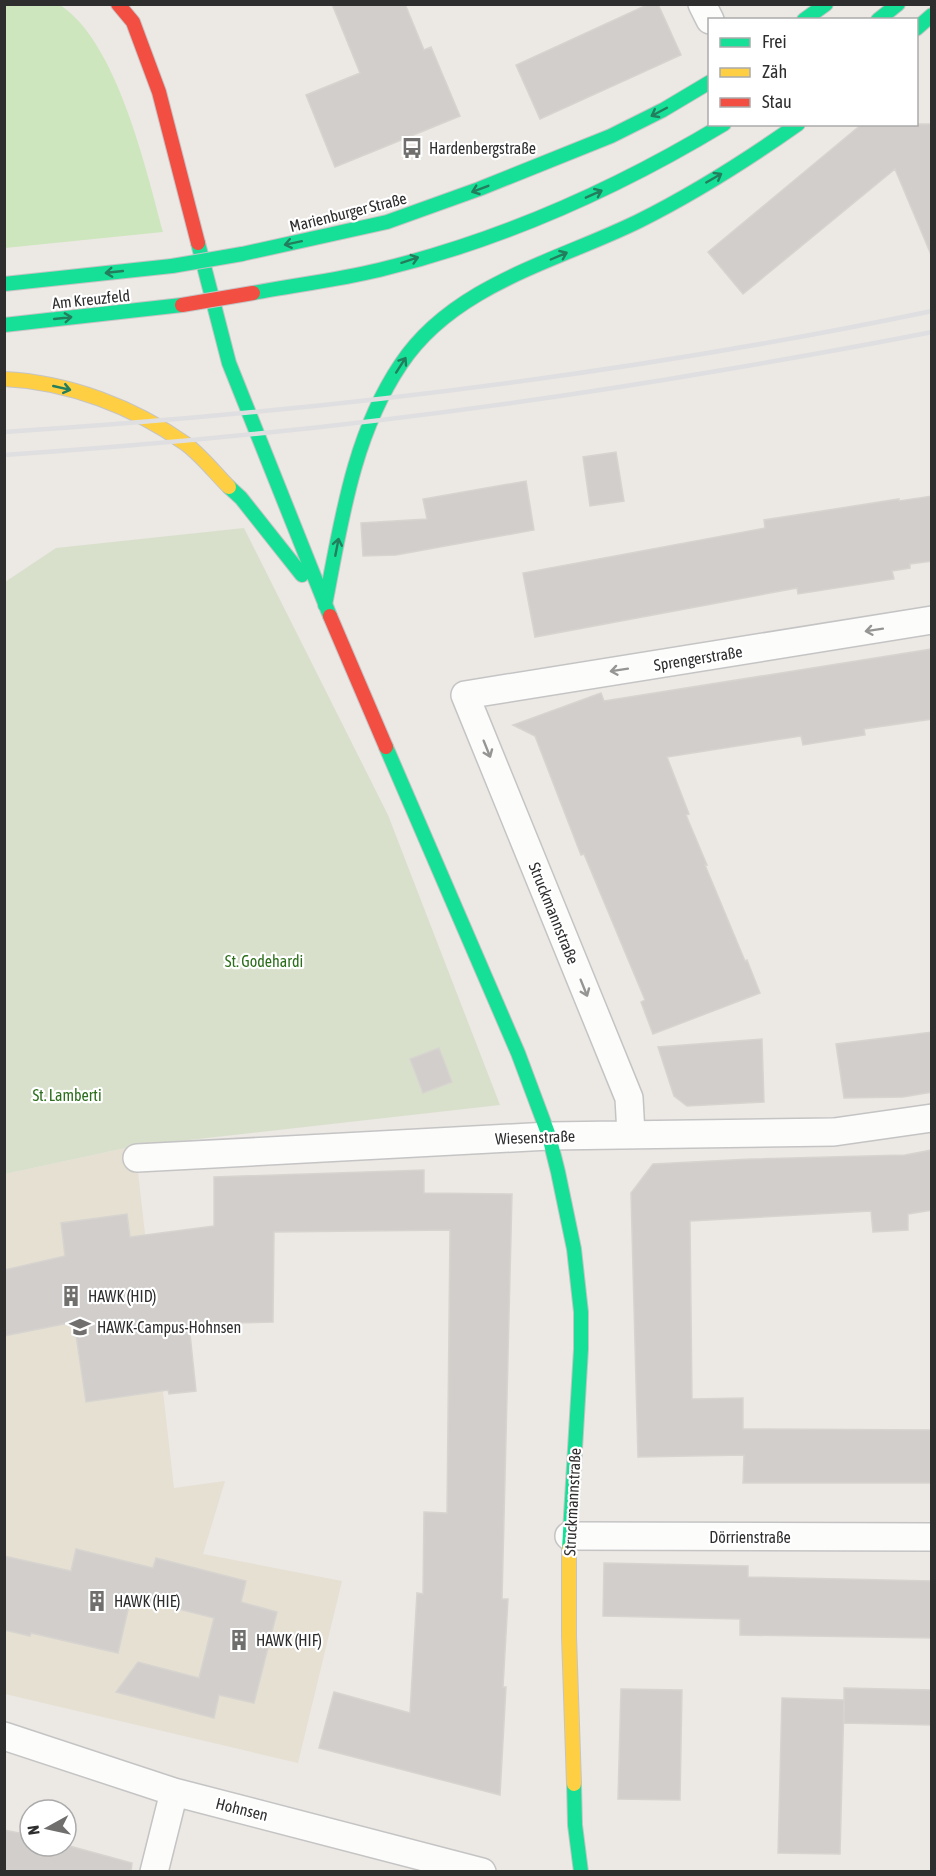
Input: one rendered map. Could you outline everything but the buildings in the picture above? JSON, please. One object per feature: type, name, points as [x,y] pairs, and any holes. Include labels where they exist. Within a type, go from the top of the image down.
[{"type":"main road","points":[[118,4],[133,22],[159,92],[229,363],[326,605]]},
{"type":"main road","points":[[807,18],[826,4]]},
{"type":"main road","points":[[880,18],[898,4]]},
{"type":"main road","points":[[918,27],[932,15]]},
{"type":"main road","name":"Marienburger Straße","points":[[4,284],[172,266],[242,254],[387,222],[479,189],[611,136],[663,110],[708,83]]},
{"type":"main road","name":"Am Kreuzfeld","points":[[4,325],[182,305],[395,265],[531,220],[622,182],[721,126]]},
{"type":"main road","points":[[326,605],[355,468],[368,430],[381,399],[400,364],[430,330],[474,295],[664,208],[727,171],[795,126]]},
{"type":"main road","points":[[4,379],[28,380],[80,392],[133,413],[187,445],[241,498],[326,605]]},
{"type":"main road","name":"Struckmannstraße","points":[[326,605],[518,1053],[549,1136],[574,1249],[581,1312],[581,1349],[569,1536],[569,1636],[575,1825],[581,1872]]},
{"type":"street","points":[[702,4],[709,18]]},
{"type":"street","name":"Sprengerstraße","points":[[465,695],[932,620]]},
{"type":"street","name":"Struckmannstraße","points":[[465,695],[629,1098],[631,1134]]},
{"type":"street","name":"Wiesenstraße","points":[[137,1158],[549,1136],[834,1132],[932,1118]]},
{"type":"street","name":"Dörrienstraße","points":[[569,1536],[932,1537]]},
{"type":"street","name":"Hohnsen","points":[[4,1736],[174,1792],[482,1872]]},
{"type":"street","points":[[154,1872],[174,1792]]},
{"type":"shaded area","name":"HAWK-Campus-Hohnsen","points":[[135,1146],[174,1488],[225,1481],[203,1554],[342,1581],[298,1763],[5,1694],[5,1174]]},
{"type":"green space","points":[[5,4],[60,5],[80,23],[98,47],[113,76],[138,142],[163,232],[5,248]]},
{"type":"green space","name":"St. Godehardi","points":[[244,528],[388,815],[500,1105],[135,1146],[5,1174],[5,582],[56,548]]},
{"type":"railway","points":[[4,432],[238,414],[470,388],[702,354],[932,311]]},
{"type":"railway","points":[[4,455],[185,441],[455,411],[634,385],[932,332]]},
{"type":"traffic: fast","points":[[807,18],[826,4]]},
{"type":"traffic: fast","points":[[880,18],[898,4]]},
{"type":"traffic: fast","points":[[918,27],[932,15]]},
{"type":"traffic: fast","points":[[242,254],[387,222],[479,189],[611,136],[663,110],[708,83]]},
{"type":"traffic: fast","points":[[253,293],[364,274],[469,244],[600,191],[721,126]]},
{"type":"traffic: fast","points":[[325,605],[343,511],[360,450],[385,391],[401,364],[423,337],[449,314],[478,294],[509,277],[660,210],[720,176],[795,126]]},
{"type":"traffic: fast","points":[[198,243],[229,363],[330,616]]},
{"type":"traffic: fast","points":[[172,266],[242,254]]},
{"type":"traffic: fast","points":[[4,284],[172,266]]},
{"type":"traffic: fast","points":[[4,325],[182,305]]},
{"type":"traffic: fast","points":[[229,487],[241,498],[302,575]]},
{"type":"traffic: fast","points":[[386,747],[518,1053],[549,1136],[558,1172],[574,1249],[581,1312],[581,1349],[569,1549]]},
{"type":"traffic: fast","points":[[574,1784],[575,1825],[581,1872]]},
{"type":"traffic: slow","points":[[4,379],[28,381],[76,391],[145,419],[186,444],[229,487]]},
{"type":"traffic: slow","points":[[569,1549],[569,1636],[574,1784]]},
{"type":"traffic: jam","points":[[118,4],[133,22],[159,92],[198,243]]},
{"type":"traffic: jam","points":[[182,305],[253,293]]},
{"type":"traffic: jam","points":[[330,616],[386,747]]},
{"type":"place","name":"Hardenbergstraße","points":[[412,148]]},
{"type":"place","name":"HAWK (HID)","points":[[71,1296]]},
{"type":"place","name":"HAWK-Campus-Hohnsen","points":[[80,1327]]},
{"type":"place","name":"HAWK (HIE)","points":[[97,1601]]},
{"type":"place","name":"HAWK (HIF)","points":[[239,1640]]},
{"type":"park label","name":"St. Lamberti","points":[[67,1095]]}]
